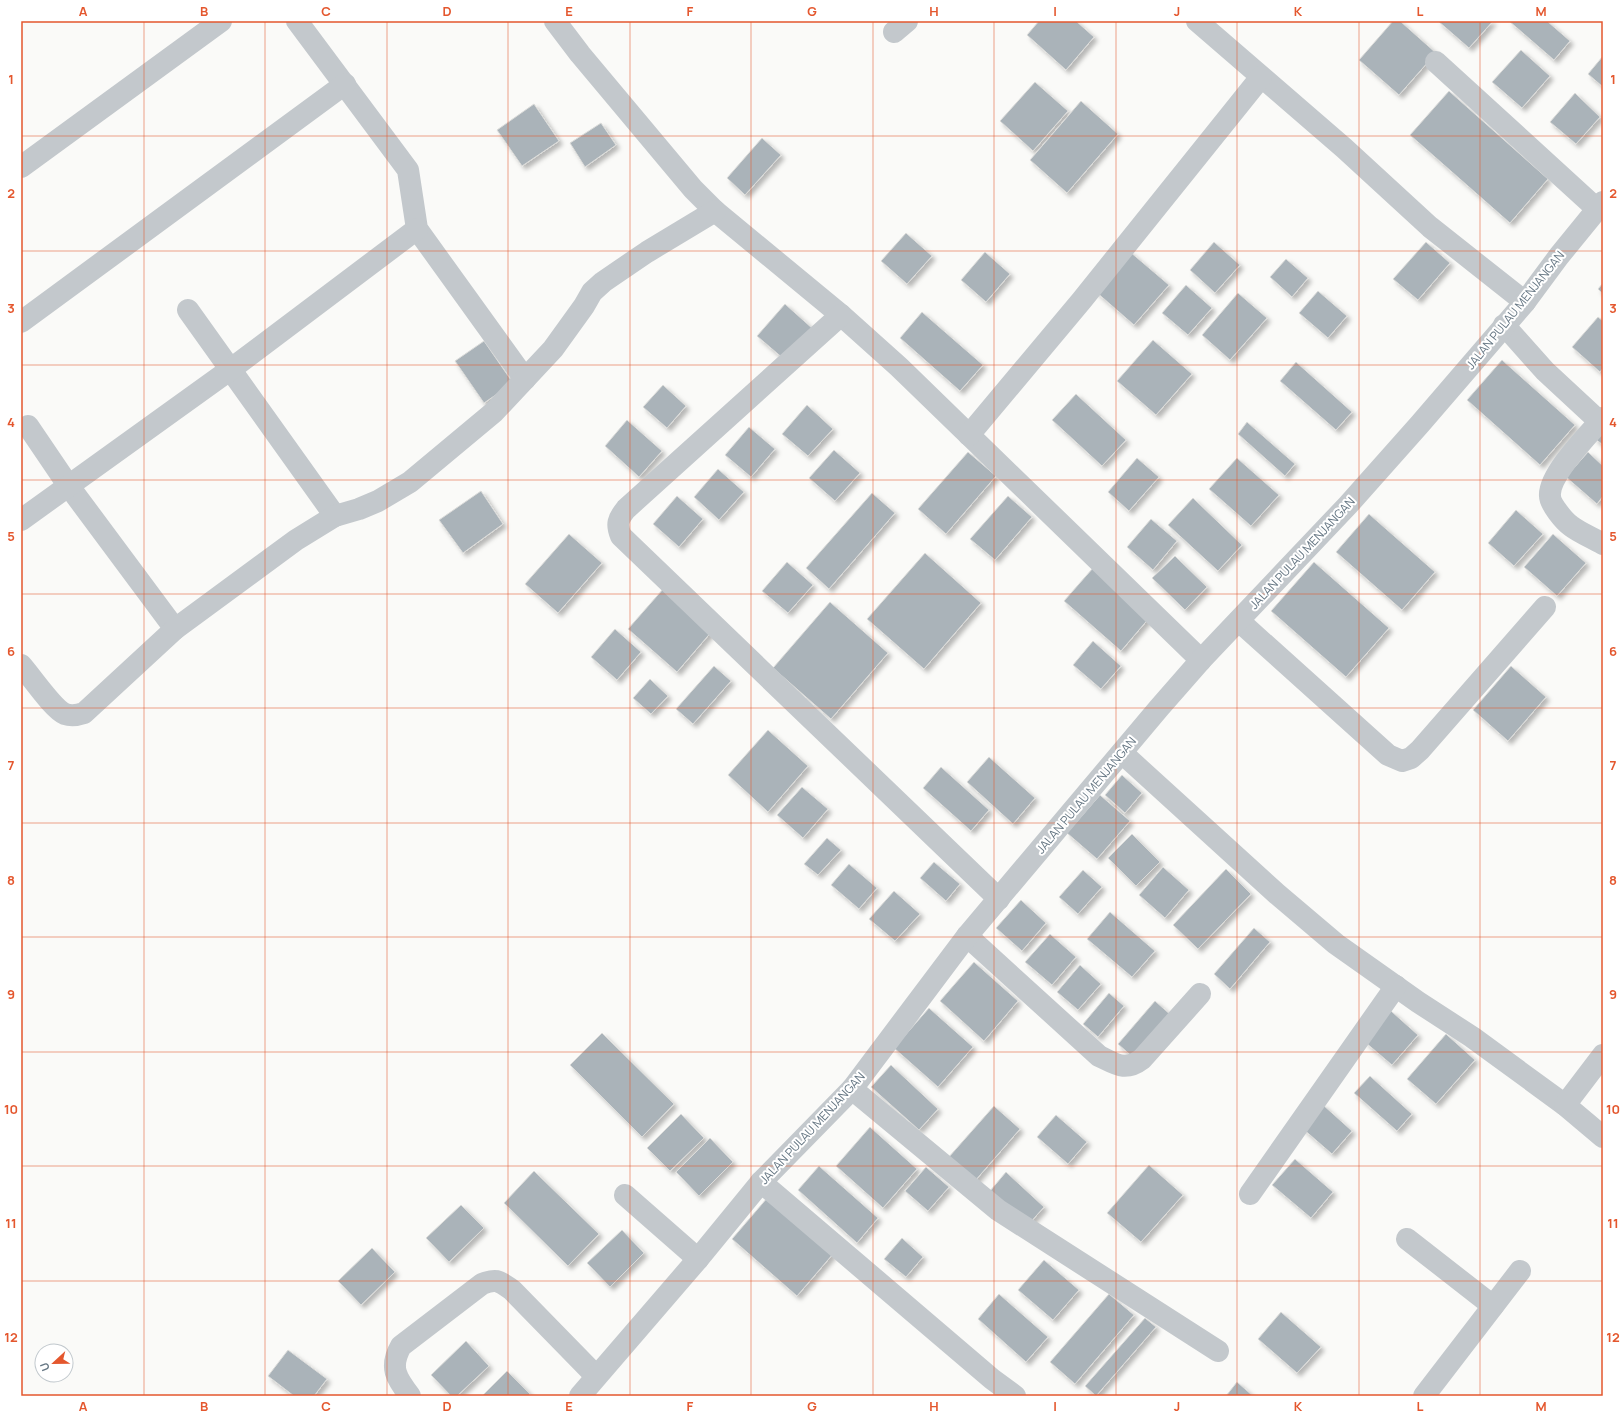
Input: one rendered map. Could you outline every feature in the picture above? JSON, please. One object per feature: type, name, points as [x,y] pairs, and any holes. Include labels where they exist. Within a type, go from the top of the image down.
[{"type":"street","points":[[21,167],[221,21]]},
{"type":"street","points":[[297,21],[408,170],[417,229],[525,379]]},
{"type":"street","points":[[555,21],[580,54],[693,188],[715,211],[841,315],[899,367],[1201,660]]},
{"type":"street","points":[[1197,21],[1344,148],[1430,227],[1525,302]]},
{"type":"street","points":[[1436,62],[1600,206]]},
{"type":"street","points":[[969,434],[1082,300],[1261,76]]},
{"type":"street","points":[[21,322],[345,84]]},
{"type":"street","name":"JALAN PULAU MENJANGAN","points":[[580,1396],[698,1259],[761,1182],[852,1089],[967,936],[1201,660],[1348,505],[1440,402],[1525,302],[1559,256],[1600,206]]},
{"type":"street","points":[[21,665],[57,708],[66,714],[75,715],[84,713],[175,629],[296,540],[335,516],[359,509],[378,501],[410,482],[494,412],[553,349],[584,306],[592,292],[647,252],[715,211]]},
{"type":"street","points":[[21,520],[231,369],[417,229]]},
{"type":"street","points":[[188,310],[335,516]]},
{"type":"street","points":[[841,315],[626,509],[620,517],[617,528],[621,536],[999,899]]},
{"type":"street","points":[[1504,325],[1545,370],[1602,420],[1562,466],[1553,483],[1550,496],[1557,511],[1570,526],[1603,544]]},
{"type":"street","points":[[28,426],[68,485],[175,629]]},
{"type":"street","points":[[1239,621],[1388,755],[1402,761],[1412,758],[1420,750],[1545,607]]},
{"type":"street","points":[[1122,753],[1277,894],[1336,944],[1442,1016],[1565,1105],[1603,1137]]},
{"type":"street","points":[[967,936],[1099,1056],[1118,1066],[1133,1066],[1142,1059],[1200,994]]},
{"type":"street","points":[[1250,1194],[1396,986]]},
{"type":"street","points":[[1565,1105],[1603,1056]]},
{"type":"street","points":[[852,1089],[998,1210],[1218,1351]]},
{"type":"street","points":[[761,1182],[992,1379],[1015,1396]]},
{"type":"street","points":[[625,1195],[698,1259]]},
{"type":"street","points":[[1407,1239],[1493,1306]]},
{"type":"street","points":[[1424,1396],[1520,1271]]},
{"type":"street","points":[[410,1396],[398,1381],[394,1369],[396,1355],[401,1346],[482,1284],[493,1279],[500,1281],[512,1290],[596,1376]]},
{"type":"building","points":[[1039,21],[1076,21],[1094,37],[1066,70],[1027,35]]},
{"type":"building","points":[[1393,21],[1400,21],[1436,53],[1399,95],[1359,60]]},
{"type":"building","points":[[1438,21],[1493,21],[1469,48]]},
{"type":"building","points":[[1509,21],[1547,21],[1570,41],[1554,60]]},
{"type":"building","points":[[1521,50],[1550,76],[1522,108],[1492,82]]},
{"type":"building","points":[[1603,56],[1603,87],[1588,74]]},
{"type":"building","points":[[1035,82],[1068,111],[1033,151],[1000,121]]},
{"type":"building","points":[[1449,91],[1548,179],[1510,223],[1410,135]]},
{"type":"building","points":[[1575,93],[1600,117],[1576,144],[1550,122]]},
{"type":"building","points":[[1081,101],[1118,134],[1067,193],[1030,160]]},
{"type":"building","points":[[534,104],[559,141],[522,166],[497,130]]},
{"type":"building","points":[[601,123],[616,145],[585,167],[570,143]]},
{"type":"building","points":[[762,138],[781,155],[745,195],[727,178]]},
{"type":"building","points":[[906,233],[932,256],[907,284],[881,261]]},
{"type":"building","points":[[1214,242],[1240,265],[1215,293],[1190,270]]},
{"type":"building","points":[[1426,242],[1450,263],[1418,300],[1393,279]]},
{"type":"building","points":[[1129,251],[1169,285],[1134,325],[1095,291]]},
{"type":"building","points":[[985,252],[1010,274],[986,302],[961,280]]},
{"type":"building","points":[[1286,259],[1308,278],[1292,297],[1270,277]]},
{"type":"building","points":[[1603,283],[1603,294],[1598,289]]},
{"type":"building","points":[[1186,285],[1212,308],[1188,335],[1162,313]]},
{"type":"building","points":[[1318,291],[1347,316],[1328,338],[1299,313]]},
{"type":"building","points":[[1238,293],[1267,318],[1230,360],[1202,335]]},
{"type":"building","points":[[785,304],[813,329],[785,360],[757,336]]},
{"type":"building","points":[[922,312],[983,365],[960,391],[900,338]]},
{"type":"building","points":[[1598,317],[1603,321],[1603,368],[1600,372],[1572,347]]},
{"type":"building","points":[[1153,340],[1192,374],[1156,415],[1117,381]]},
{"type":"building","points":[[484,341],[513,383],[484,403],[455,361]]},
{"type":"building","points":[[1502,360],[1575,425],[1540,465],[1467,400]]},
{"type":"building","points":[[1296,362],[1352,412],[1336,430],[1280,381]]},
{"type":"building","points":[[663,385],[686,406],[667,428],[643,407]]},
{"type":"building","points":[[1076,394],[1126,440],[1102,466],[1052,420]]},
{"type":"building","points":[[807,405],[833,429],[808,456],[782,434]]},
{"type":"building","points":[[627,420],[662,451],[639,477],[605,446]]},
{"type":"building","points":[[1247,422],[1295,464],[1285,476],[1238,434]]},
{"type":"building","points":[[749,427],[775,449],[751,477],[725,455]]},
{"type":"building","points":[[1603,428],[1603,445],[1594,438]]},
{"type":"building","points":[[834,450],[860,473],[835,501],[809,478]]},
{"type":"building","points":[[968,452],[996,476],[946,534],[918,509]]},
{"type":"building","points":[[1588,452],[1603,466],[1603,496],[1597,504],[1566,477]]},
{"type":"building","points":[[1137,458],[1159,477],[1129,511],[1108,492]]},
{"type":"building","points":[[1237,458],[1279,495],[1251,526],[1209,489]]},
{"type":"building","points":[[718,469],[744,492],[719,520],[694,497]]},
{"type":"building","points":[[481,491],[503,524],[463,553],[439,520]]},
{"type":"building","points":[[872,493],[895,513],[829,589],[806,568]]},
{"type":"building","points":[[677,496],[703,519],[679,547],[653,524]]},
{"type":"building","points":[[1008,496],[1032,517],[995,560],[970,539]]},
{"type":"building","points":[[1193,498],[1242,545],[1218,571],[1168,525]]},
{"type":"building","points":[[1516,510],[1543,534],[1514,566],[1488,543]]},
{"type":"building","points":[[1369,514],[1435,572],[1402,610],[1336,552]]},
{"type":"building","points":[[1151,519],[1177,541],[1153,570],[1127,547]]},
{"type":"building","points":[[569,534],[602,563],[558,613],[525,584]]},
{"type":"building","points":[[1553,534],[1586,563],[1557,596],[1524,567]]},
{"type":"building","points":[[925,553],[981,603],[924,669],[867,619]]},
{"type":"building","points":[[1175,556],[1207,587],[1185,610],[1152,578]]},
{"type":"building","points":[[787,562],[813,585],[788,613],[762,591]]},
{"type":"building","points":[[1314,562],[1389,628],[1346,677],[1271,611]]},
{"type":"building","points":[[1093,568],[1150,617],[1121,651],[1064,601]]},
{"type":"building","points":[[664,588],[713,630],[677,672],[628,629]]},
{"type":"building","points":[[830,602],[888,653],[831,719],[773,668]]},
{"type":"building","points":[[615,629],[641,652],[617,680],[591,657]]},
{"type":"building","points":[[1093,641],[1121,666],[1101,689],[1073,665]]},
{"type":"building","points":[[714,666],[731,681],[693,724],[676,709]]},
{"type":"building","points":[[1511,666],[1546,697],[1508,741],[1473,710]]},
{"type":"building","points":[[650,679],[668,696],[651,714],[633,698]]},
{"type":"building","points":[[768,730],[808,766],[768,812],[728,775]]},
{"type":"building","points":[[989,757],[1035,798],[1013,824],[967,782]]},
{"type":"building","points":[[941,767],[989,810],[971,831],[923,788]]},
{"type":"building","points":[[1122,775],[1142,793],[1125,813],[1105,795]]},
{"type":"building","points":[[802,787],[828,809],[803,838],[777,815]]},
{"type":"building","points":[[1100,795],[1130,821],[1097,859],[1067,833]]},
{"type":"building","points":[[1132,834],[1160,862],[1136,886],[1108,858]]},
{"type":"building","points":[[827,838],[841,850],[818,875],[804,864]]},
{"type":"building","points":[[934,862],[960,884],[946,901],[920,878]]},
{"type":"building","points":[[849,864],[877,888],[859,909],[831,885]]},
{"type":"building","points":[[1163,867],[1189,890],[1165,918],[1139,895]]},
{"type":"building","points":[[1226,869],[1251,894],[1198,949],[1173,925]]},
{"type":"building","points":[[1083,870],[1102,887],[1078,914],[1059,897]]},
{"type":"building","points":[[894,891],[920,914],[895,941],[869,919]]},
{"type":"building","points":[[1021,900],[1046,923],[1022,951],[996,928]]},
{"type":"building","points":[[1110,912],[1155,951],[1132,977],[1087,939]]},
{"type":"building","points":[[1254,928],[1270,942],[1230,989],[1214,974]]},
{"type":"building","points":[[1050,934],[1076,957],[1052,985],[1025,962]]},
{"type":"building","points":[[974,962],[1018,1001],[984,1041],[940,1001]]},
{"type":"building","points":[[1080,965],[1101,984],[1078,1010],[1057,992]]},
{"type":"building","points":[[1109,993],[1124,1006],[1098,1037],[1083,1024]]},
{"type":"building","points":[[1155,1001],[1172,1016],[1135,1059],[1118,1044]]},
{"type":"building","points":[[929,1008],[973,1047],[938,1087],[894,1048]]},
{"type":"building","points":[[1391,1011],[1418,1035],[1392,1065],[1365,1042]]},
{"type":"building","points":[[602,1033],[674,1104],[642,1137],[570,1065]]},
{"type":"building","points":[[1446,1034],[1475,1060],[1436,1104],[1407,1079]]},
{"type":"building","points":[[891,1065],[938,1109],[919,1130],[871,1087]]},
{"type":"building","points":[[1370,1076],[1412,1114],[1397,1131],[1354,1093]]},
{"type":"building","points":[[1322,1104],[1352,1131],[1332,1154],[1302,1128]]},
{"type":"building","points":[[994,1106],[1020,1129],[974,1182],[948,1158]]},
{"type":"building","points":[[681,1114],[704,1138],[670,1171],[647,1148]]},
{"type":"building","points":[[1056,1115],[1087,1142],[1068,1164],[1037,1137]]},
{"type":"building","points":[[870,1127],[917,1169],[883,1208],[836,1166]]},
{"type":"building","points":[[710,1138],[733,1162],[699,1196],[676,1172]]},
{"type":"building","points":[[1295,1159],[1333,1192],[1311,1218],[1272,1185]]},
{"type":"building","points":[[1149,1165],[1183,1195],[1141,1242],[1107,1213]]},
{"type":"building","points":[[819,1166],[878,1218],[857,1243],[798,1190]]},
{"type":"building","points":[[926,1167],[949,1187],[928,1211],[905,1191]]},
{"type":"building","points":[[534,1171],[599,1234],[568,1266],[504,1203]]},
{"type":"building","points":[[1006,1172],[1044,1207],[1028,1225],[990,1191]]},
{"type":"building","points":[[768,1197],[833,1254],[797,1296],[732,1239]]},
{"type":"building","points":[[461,1205],[484,1228],[449,1262],[426,1238]]},
{"type":"building","points":[[622,1230],[644,1253],[610,1287],[587,1263]]},
{"type":"building","points":[[902,1238],[923,1257],[906,1277],[884,1259]]},
{"type":"building","points":[[372,1248],[395,1272],[361,1305],[338,1281]]},
{"type":"building","points":[[1044,1260],[1079,1290],[1053,1320],[1018,1290]]},
{"type":"building","points":[[999,1294],[1048,1337],[1026,1362],[978,1319]]},
{"type":"building","points":[[1109,1294],[1134,1315],[1075,1384],[1050,1362]]},
{"type":"building","points":[[1281,1312],[1321,1347],[1297,1373],[1258,1339]]},
{"type":"building","points":[[1145,1318],[1156,1327],[1096,1396],[1085,1386]]},
{"type":"building","points":[[466,1341],[489,1366],[457,1396],[451,1396],[431,1375]]},
{"type":"building","points":[[288,1350],[327,1379],[314,1396],[294,1396],[268,1376]]},
{"type":"building","points":[[507,1371],[530,1394],[529,1396],[482,1396]]},
{"type":"building","points":[[1237,1382],[1253,1396],[1226,1396]]}]
